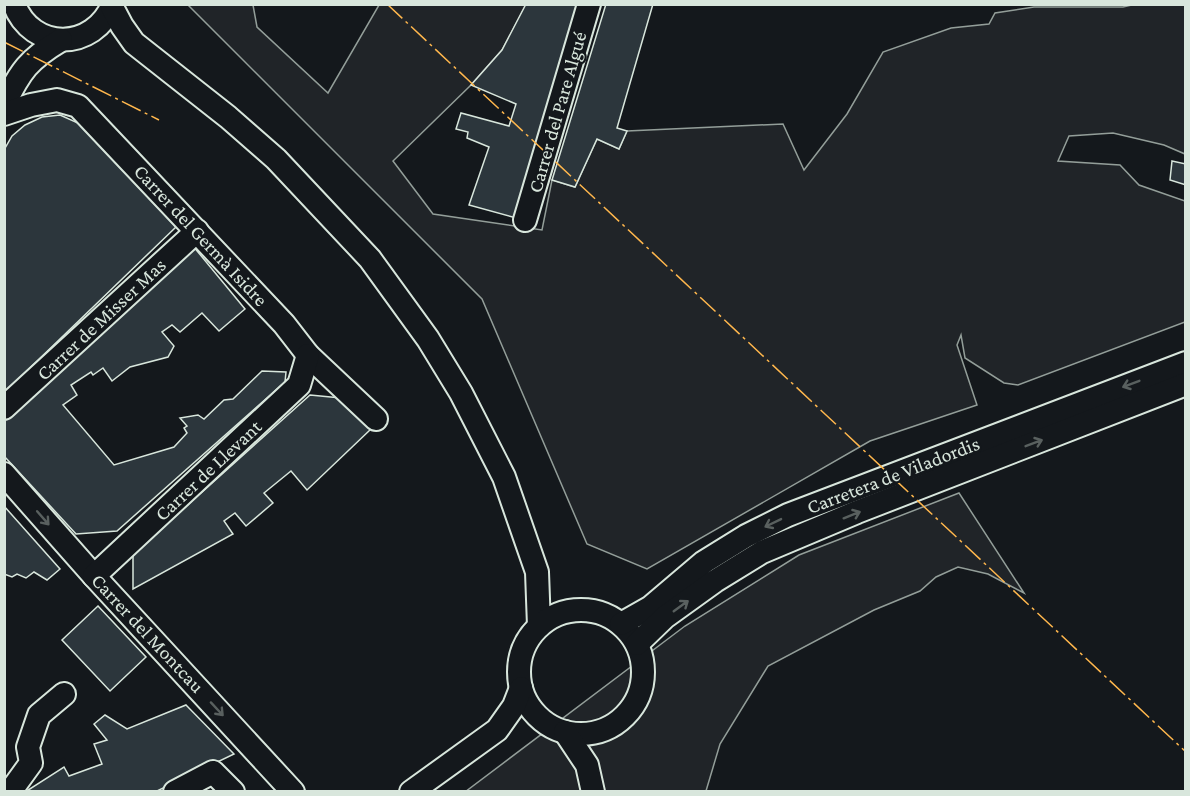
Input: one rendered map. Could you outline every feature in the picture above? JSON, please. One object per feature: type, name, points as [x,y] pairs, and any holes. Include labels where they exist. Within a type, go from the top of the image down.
[{"type":"street","points":[[14,4],[26,25],[42,36],[61,40],[77,38],[91,32],[106,18],[113,6]]},
{"type":"street","name":"Carrer del Pare Algué","points":[[525,220],[589,4]]},
{"type":"street","points":[[113,6],[122,26],[134,43],[228,117],[276,159],[370,259],[428,339],[461,393],[504,477],[537,572],[547,587],[578,610]]},
{"type":"street","points":[[26,25],[26,66]]},
{"type":"street","points":[[91,32],[113,35],[134,43]]},
{"type":"street","points":[[5,106],[26,66],[41,52],[61,40]]},
{"type":"street","name":"Carrer del Germà Isidre","points":[[5,106],[31,105],[57,100],[78,106],[284,324],[308,355],[376,419]]},
{"type":"street","name":"Carrer de Misser Mas","points":[[4,408],[197,231]]},
{"type":"street","name":"Carrer de Llevant","points":[[94,576],[299,385],[308,355]]},
{"type":"street","name":"Carretera de Viladordis","points":[[621,624],[651,607],[704,562],[746,536],[788,515],[1185,363]]},
{"type":"street","name":"Carretera de Viladordis","points":[[637,644],[664,617],[715,581],[762,552],[867,508],[1185,384]]},
{"type":"street","name":"Carrer del Montcau","points":[[4,474],[94,576],[293,792]]},
{"type":"street","points":[[537,572],[539,627]]},
{"type":"street","points":[[497,730],[519,725],[556,728],[580,734],[602,730],[622,718],[637,699],[644,675],[637,644],[621,624],[601,613],[578,610],[561,613],[539,627],[529,639],[522,655],[519,671],[521,688],[531,708],[556,728],[587,765],[593,792]]},
{"type":"street","points":[[411,792],[497,730],[514,706],[521,688]]},
{"type":"street","points":[[10,792],[31,764],[28,747],[39,715],[64,694]]},
{"type":"street","points":[[587,765],[593,743],[602,730]]},
{"type":"street","points":[[175,792],[213,772],[233,792]]},
{"type":"shaded area","points":[[1136,4],[1185,5],[1185,154],[1164,145],[1113,133],[1069,136],[1058,161],[1120,165],[1139,185],[1185,201],[1185,322],[1018,385],[1004,383],[965,358],[961,335],[957,345],[977,405],[870,441],[647,569],[587,544],[482,299],[188,5],[253,5],[257,27],[328,93],[379,5],[526,5],[502,50],[471,85],[393,161],[433,214],[542,230],[552,180],[575,187],[597,139],[619,149],[627,131],[783,124],[804,170],[847,114],[883,52],[951,28],[989,24],[995,13],[1034,7],[1123,7]]},
{"type":"shaded area","points":[[959,493],[1024,593],[988,574],[958,567],[936,577],[920,591],[874,610],[768,666],[720,744],[706,791],[465,792],[685,626],[799,555]]},
{"type":"building","points":[[526,4],[583,4],[520,219],[469,205],[489,147],[467,138],[468,132],[456,129],[461,113],[509,126],[516,104],[471,85],[502,50]]},
{"type":"building","points":[[606,4],[653,4],[617,128],[627,131],[619,149],[597,139],[575,187],[552,180]]},
{"type":"building","points":[[60,115],[78,123],[176,227],[4,393],[4,150],[12,136],[25,125],[42,117]]},
{"type":"building","points":[[1172,161],[1186,164],[1186,185],[1170,180]]},
{"type":"building","points":[[193,246],[245,309],[219,331],[202,313],[180,332],[172,325],[162,332],[174,346],[168,357],[130,367],[112,381],[103,368],[93,375],[91,372],[71,385],[77,395],[63,405],[114,465],[174,447],[187,433],[184,428],[187,426],[180,418],[198,415],[204,419],[224,400],[233,399],[262,371],[286,372],[285,382],[117,531],[76,534],[4,456],[4,421]]},
{"type":"building","points":[[310,395],[341,398],[371,429],[307,490],[291,471],[264,493],[273,503],[246,526],[235,513],[224,521],[233,534],[133,589],[133,554]]},
{"type":"building","points":[[4,506],[60,569],[47,580],[34,572],[26,578],[17,574],[12,577],[4,574]]},
{"type":"building","points":[[98,606],[146,657],[110,691],[62,640]]},
{"type":"building","points":[[186,705],[234,754],[155,792],[25,792],[64,767],[69,776],[102,764],[94,744],[107,740],[94,724],[105,715],[127,729]]},
{"type":"power","points":[[387,4],[1186,752]]},
{"type":"power","points":[[4,42],[159,120]]}]
